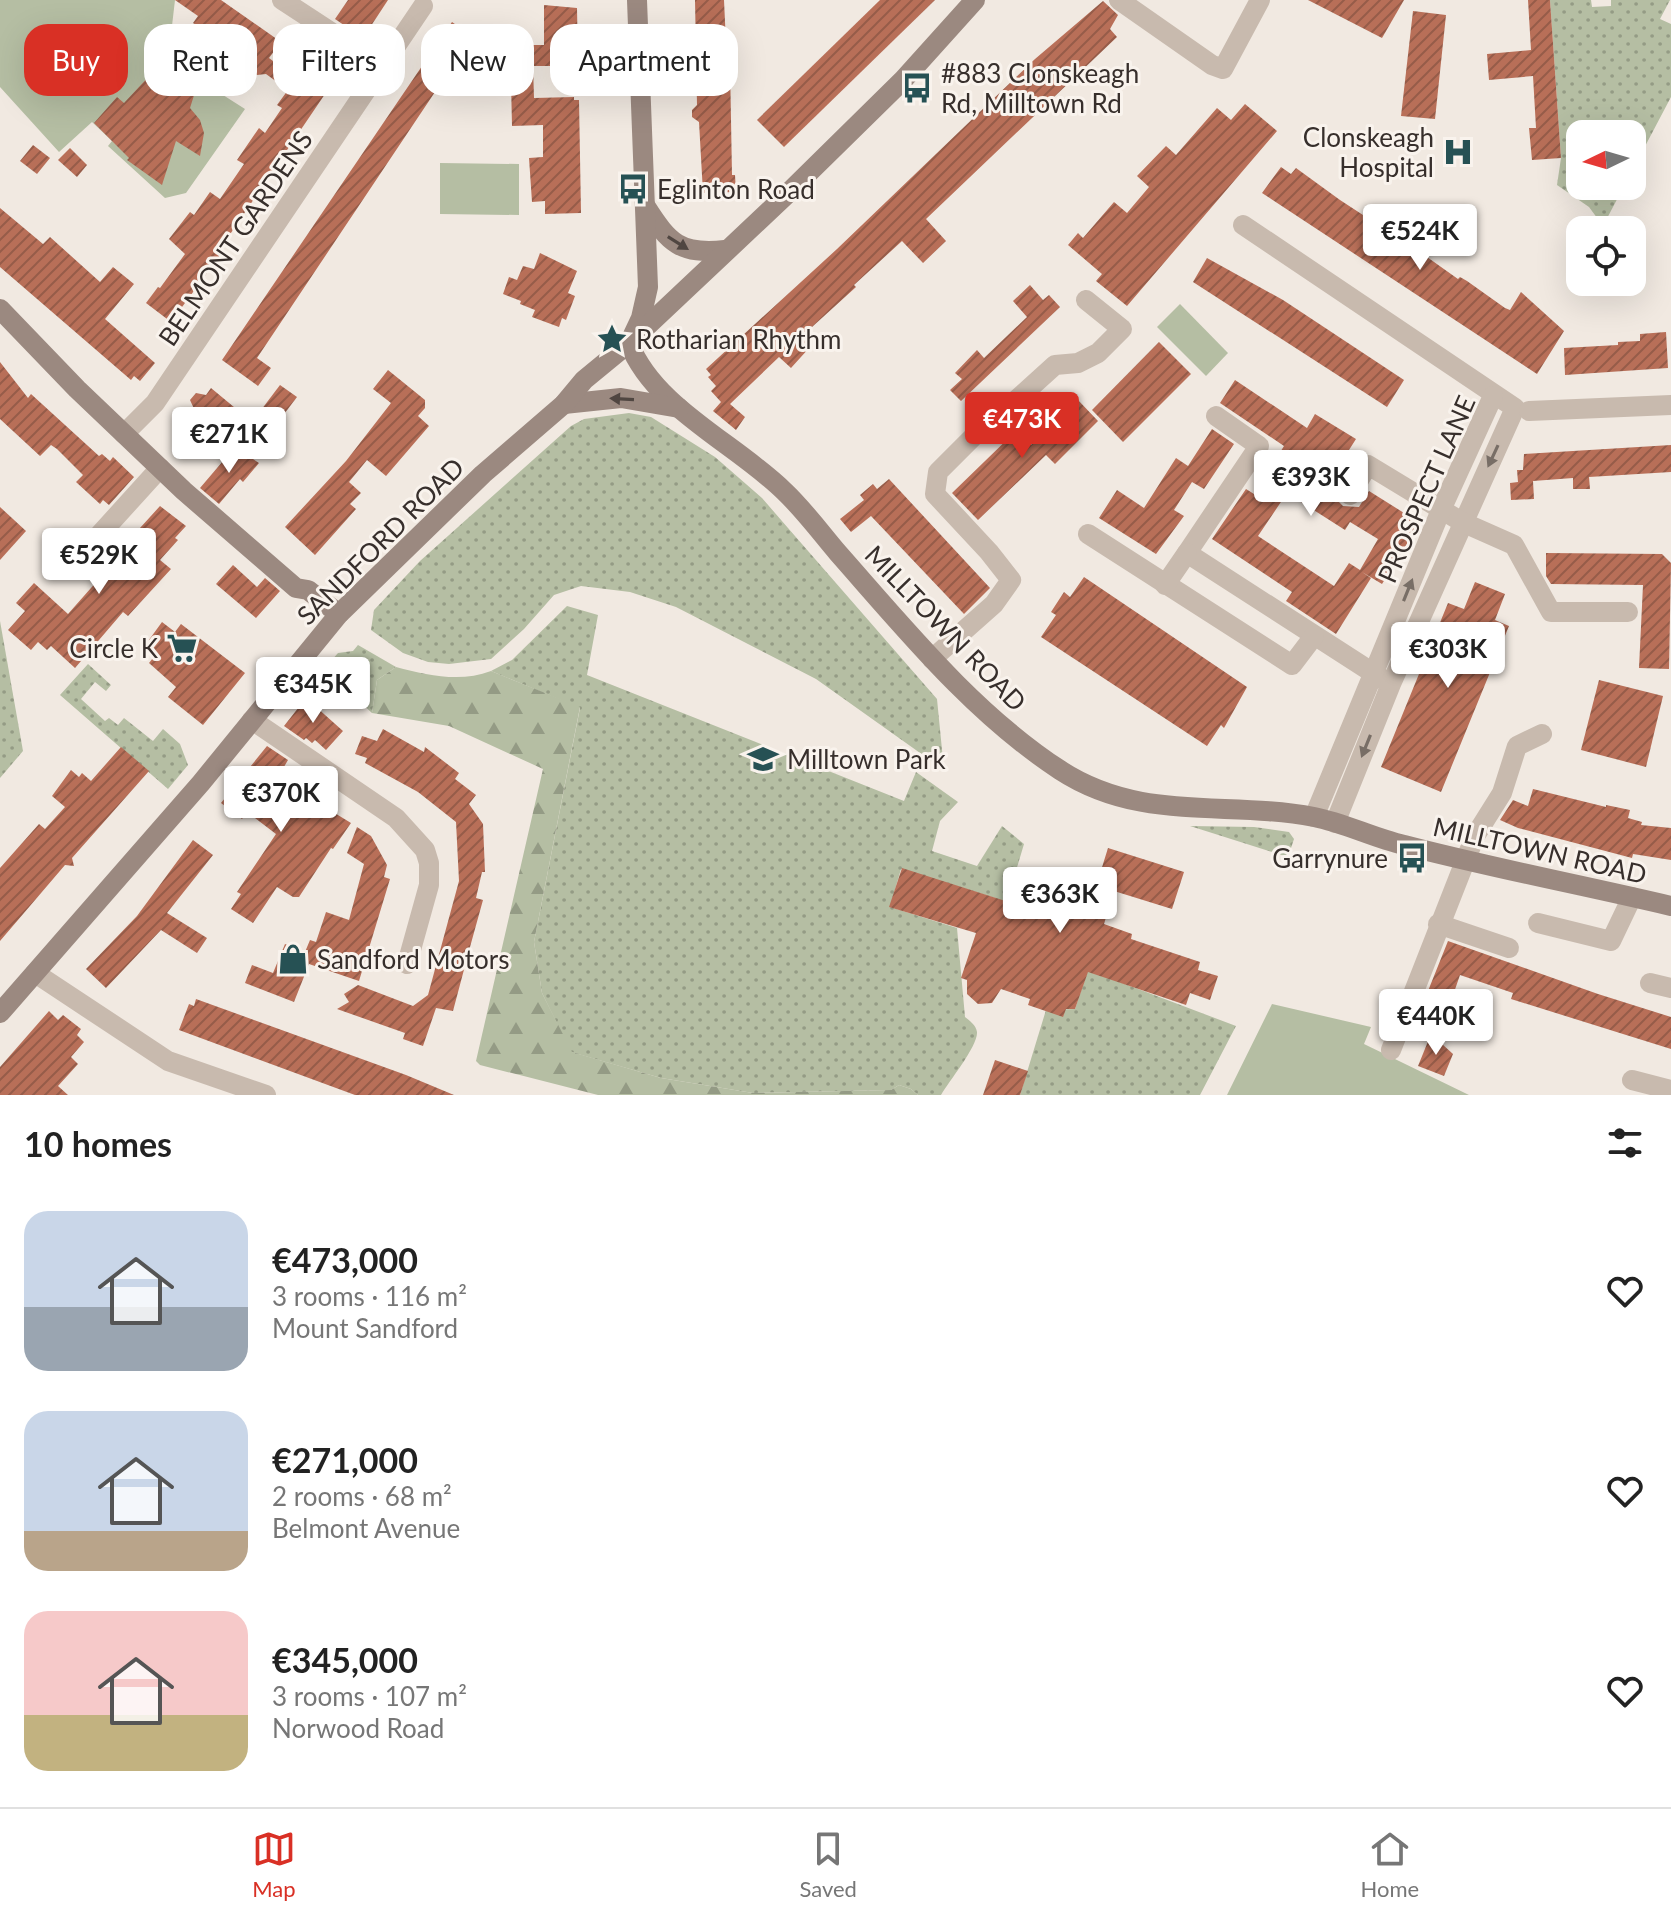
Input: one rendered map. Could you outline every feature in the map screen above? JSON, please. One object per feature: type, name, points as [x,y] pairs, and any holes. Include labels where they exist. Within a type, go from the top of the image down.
[{"type":"main road","points":[[629,343],[647,298],[637,0]]},
{"type":"main road","name":"SANDFORD ROAD","points":[[0,1013],[201,783],[339,614],[483,474],[564,404],[584,380],[629,343],[784,197],[903,80],[975,0]]},
{"type":"main road","points":[[646,207],[671,241],[687,250],[725,250]]},
{"type":"main road","points":[[0,309],[124,434],[250,549],[296,588],[308,590],[339,614]]},
{"type":"main road","name":"MILLTOWN ROAD","points":[[629,343],[643,370],[679,408],[785,492],[932,659],[1024,745],[1063,772],[1097,790],[1172,808],[1314,817],[1399,844],[1671,906]]},
{"type":"main road","points":[[564,404],[621,398],[679,408]]},
{"type":"street","points":[[282,0],[319,24]]},
{"type":"street","points":[[1119,0],[1212,65],[1223,69],[1260,0]]},
{"type":"street","name":"BELMONT GARDENS","points":[[405,33],[423,6]]},
{"type":"street","name":"BELMONT GARDENS","points":[[124,434],[155,403],[363,96]]},
{"type":"street","points":[[1243,225],[1493,396]]},
{"type":"street","points":[[932,659],[994,604],[1011,580],[935,494],[938,472],[1004,406],[1014,402],[1055,365],[1078,363],[1098,353],[1122,329],[1086,300]]},
{"type":"street","name":"PROSPECT LANE","points":[[1314,817],[1382,679],[1462,522],[1515,408],[1493,396],[1441,510],[1382,679],[1335,823]]},
{"type":"street","points":[[1529,411],[1671,405]]},
{"type":"street","points":[[1165,585],[1259,446],[1216,416]]},
{"type":"street","points":[[1350,495],[1368,465],[1462,522],[1514,545],[1551,612],[1628,612]]},
{"type":"street","points":[[72,565],[160,468]]},
{"type":"street","points":[[1088,534],[1292,665],[1314,636]]},
{"type":"street","points":[[1187,553],[1382,679]]},
{"type":"street","points":[[252,720],[396,818],[425,850],[429,863],[429,885],[407,964]]},
{"type":"street","points":[[1391,1050],[1438,924],[1475,836],[1502,793],[1517,746],[1542,734]]},
{"type":"street","points":[[1538,923],[1611,941],[1632,897]]},
{"type":"street","points":[[1438,924],[1509,948]]},
{"type":"street","points":[[35,973],[168,1061],[266,1095]]},
{"type":"street","points":[[1650,983],[1671,988]]},
{"type":"street","points":[[1632,1080],[1671,1090]]},
{"type":"green space","points":[[0,0],[175,0],[172,24],[144,24],[144,96],[225,96],[245,109],[186,193],[165,198],[108,146],[112,141],[92,122],[59,152],[0,87]]},
{"type":"green space","points":[[1550,0],[1591,0],[1592,7],[1611,6],[1611,0],[1670,0],[1660,19],[1671,24],[1671,97],[1646,144],[1646,120],[1566,120],[1566,191],[1557,185],[1561,158]]},
{"type":"green space","points":[[440,163],[519,164],[519,215],[440,214]]},
{"type":"green space","points":[[1579,200],[1617,200],[1608,216],[1596,216]]},
{"type":"green space","points":[[1180,304],[1228,353],[1206,376],[1157,327]]},
{"type":"green space","points":[[629,413],[651,417],[715,457],[762,498],[937,699],[944,770],[816,679],[676,607],[630,592],[581,586],[554,595],[524,629],[491,659],[449,664],[428,662],[403,653],[371,630],[374,610],[420,561],[571,426],[584,419]]},
{"type":"green space","points":[[567,606],[598,615],[587,675],[904,801],[916,772],[958,802],[940,821],[932,851],[977,866],[1002,826],[1024,844],[1006,904],[901,869],[890,907],[957,928],[965,1017],[977,1032],[968,1054],[941,1095],[918,1095],[899,1085],[891,1090],[753,1093],[661,1078],[571,1052],[542,993],[534,942],[580,708],[491,671],[512,660]]},
{"type":"green space","points":[[0,621],[23,751],[0,778]]},
{"type":"green space","points":[[358,645],[396,667],[377,680],[372,713],[324,669],[338,653],[353,651]]},
{"type":"green space","points":[[88,664],[111,685],[106,691],[95,682],[81,699],[105,721],[109,718],[118,725],[124,718],[153,741],[163,729],[180,744],[188,765],[168,789],[60,695]]},
{"type":"green space","points":[[396,667],[455,677],[491,671],[580,707],[534,942],[542,993],[572,1052],[661,1078],[753,1093],[891,1090],[899,1085],[918,1095],[598,1095],[480,1065],[476,1061],[543,769],[449,726],[372,713],[377,680]]},
{"type":"green space","points":[[1190,826],[1254,827],[1289,832],[1294,839],[1288,857]]},
{"type":"green space","points":[[1088,970],[1236,1026],[1200,1095],[1020,1095],[1046,1010],[1075,1009]]},
{"type":"green space","points":[[1272,1004],[1371,1027],[1364,1044],[1469,1095],[1227,1095]]},
{"type":"building","points":[[175,0],[221,0],[255,24],[194,24],[198,16]]},
{"type":"building","points":[[348,0],[388,0],[372,24],[342,24],[335,19]]},
{"type":"building","points":[[695,0],[724,0],[725,24],[695,24]]},
{"type":"building","points":[[880,0],[935,0],[784,147],[757,120]]},
{"type":"building","points":[[1308,0],[1404,0],[1382,38]]},
{"type":"building","points":[[1528,0],[1550,0],[1561,158],[1532,160],[1529,128],[1536,128],[1533,76],[1489,80],[1487,54],[1531,50]]},
{"type":"building","points":[[1103,1],[1118,15],[1110,29],[1117,37],[926,219],[946,241],[923,263],[902,241],[801,337],[810,347],[791,368],[779,357],[730,404],[745,417],[736,430],[713,411],[721,402],[711,391],[716,386],[706,369],[837,249],[1035,59]]},
{"type":"building","points":[[544,5],[577,8],[577,24],[550,24],[550,66],[534,66],[534,45],[544,45]]},
{"type":"building","points":[[1413,11],[1446,15],[1435,119],[1401,116]]},
{"type":"building","points":[[257,25],[273,36],[273,53],[269,58],[273,61],[273,79],[266,74],[257,75]]},
{"type":"building","points":[[421,68],[421,96],[432,96],[257,358],[271,368],[258,386],[222,360],[402,96],[405,96],[405,91]]},
{"type":"building","points":[[144,82],[144,96],[194,96],[190,108],[200,120],[204,133],[200,156],[176,141],[162,185],[127,160],[129,158],[94,123],[117,97],[124,103]]},
{"type":"building","points":[[284,96],[324,96],[218,252],[221,254],[171,322],[146,303],[185,254],[169,239],[190,212],[194,215],[210,192],[220,199],[244,164],[237,160],[259,128],[265,133],[282,108],[277,105]]},
{"type":"building","points":[[511,96],[574,97],[574,100],[579,100],[581,213],[545,214],[545,201],[532,202],[529,158],[543,157],[543,125],[512,126]]},
{"type":"building","points":[[697,96],[731,96],[732,175],[735,175],[736,192],[703,193],[699,122],[692,117],[692,110],[697,105]]},
{"type":"building","points":[[1245,104],[1277,131],[1127,306],[1096,281],[1102,274],[1068,245],[1078,233],[1083,238],[1114,202],[1127,213],[1149,187],[1137,176],[1166,146],[1176,155],[1217,108],[1231,120]]},
{"type":"building","points":[[33,145],[50,158],[37,174],[20,161]]},
{"type":"building","points":[[70,148],[87,165],[77,177],[58,160]]},
{"type":"building","points":[[1281,167],[1291,174],[1296,168],[1505,308],[1510,310],[1521,292],[1564,331],[1537,374],[1262,193]]},
{"type":"building","points":[[0,208],[43,244],[50,237],[100,282],[113,267],[134,284],[105,319],[155,363],[140,381],[134,376],[131,380],[0,267]]},
{"type":"building","points":[[540,253],[577,271],[568,293],[575,296],[566,320],[562,318],[559,327],[532,317],[535,310],[503,294],[509,277],[517,280],[523,266],[534,269]]},
{"type":"building","points":[[1207,258],[1283,300],[1404,380],[1387,407],[1193,282]]},
{"type":"building","points":[[1030,285],[1043,300],[1049,295],[1060,307],[961,401],[950,390],[962,379],[955,373],[977,350],[984,358],[1027,317],[1013,301]]},
{"type":"building","points":[[1666,332],[1668,368],[1565,375],[1564,348],[1618,345],[1618,342],[1640,341],[1640,334]]},
{"type":"building","points":[[1159,342],[1191,374],[1123,442],[1092,410]]},
{"type":"building","points":[[0,362],[28,398],[31,394],[99,456],[102,454],[110,461],[113,457],[134,477],[109,505],[103,500],[100,504],[76,482],[83,475],[57,449],[51,445],[40,456],[0,419]]},
{"type":"building","points":[[388,370],[425,400],[425,408],[418,416],[429,426],[386,476],[367,460],[349,482],[361,493],[350,504],[356,509],[315,555],[285,527],[346,461],[391,403],[373,389]]},
{"type":"building","points":[[1235,380],[1307,428],[1315,414],[1356,439],[1326,486],[1338,492],[1338,501],[1343,506],[1359,507],[1369,491],[1420,523],[1382,584],[1362,572],[1371,578],[1336,634],[1286,601],[1292,592],[1212,539],[1246,489],[1254,494],[1284,446],[1220,403]],"holes":[[[1287,493],[1345,530],[1350,522],[1378,539],[1360,570],[1349,563],[1334,586],[1258,536]]]},
{"type":"building","points":[[280,385],[297,397],[269,434],[255,424],[255,418]]},
{"type":"building","points":[[211,388],[252,422],[227,454],[187,421],[195,411],[190,400],[196,393],[206,395]]},
{"type":"building","points":[[1077,399],[1098,421],[1055,464],[1046,455],[978,520],[952,493],[1017,430],[1031,445]]},
{"type":"building","points":[[1212,429],[1234,444],[1204,489],[1192,482],[1174,510],[1184,516],[1156,554],[1099,518],[1117,490],[1144,508],[1176,458],[1188,466]]},
{"type":"building","points":[[1671,445],[1671,472],[1589,477],[1590,489],[1573,489],[1573,478],[1533,481],[1534,499],[1511,500],[1510,483],[1518,482],[1517,470],[1523,470],[1524,454]]},
{"type":"building","points":[[235,447],[259,463],[243,482],[240,479],[219,504],[200,488]]},
{"type":"building","points":[[889,479],[990,588],[964,614],[871,516],[851,532],[840,519],[864,500],[860,495],[873,484],[877,489]]},
{"type":"building","points":[[160,506],[186,526],[160,560],[171,569],[128,616],[123,612],[75,668],[51,646],[47,650],[38,642],[31,650],[8,630],[25,611],[16,603],[34,583],[68,614],[121,554],[125,558],[146,533],[140,528]]},
{"type":"building","points":[[0,507],[26,531],[0,560]]},
{"type":"building","points":[[1546,553],[1662,554],[1671,563],[1669,669],[1639,668],[1643,585],[1551,584],[1546,576]]},
{"type":"building","points":[[233,565],[257,587],[265,578],[280,591],[256,618],[216,584]]},
{"type":"building","points":[[1084,577],[1247,687],[1224,728],[1221,725],[1207,746],[1041,637],[1056,615],[1051,612],[1064,592],[1070,597]]},
{"type":"building","points":[[1475,582],[1505,594],[1495,620],[1509,626],[1441,792],[1381,767],[1448,603],[1464,609]]},
{"type":"building","points":[[162,622],[175,632],[181,624],[245,673],[203,725],[168,697],[176,687],[149,663],[157,653],[146,644]]},
{"type":"building","points":[[1599,680],[1663,696],[1646,767],[1581,750]]},
{"type":"building","points":[[306,698],[343,731],[326,750],[315,740],[312,743],[306,738],[304,740],[284,726]]},
{"type":"building","points":[[383,729],[424,752],[425,747],[459,773],[455,779],[476,795],[469,804],[483,824],[485,872],[482,872],[476,898],[483,900],[453,1011],[436,1008],[423,1046],[403,1039],[405,1033],[337,1009],[349,1002],[344,994],[358,985],[413,1006],[428,995],[459,881],[456,822],[418,792],[365,763],[367,758],[355,754],[362,736],[377,741]]},
{"type":"building","points":[[267,746],[288,760],[281,772],[287,777],[281,784],[311,807],[315,801],[351,823],[299,897],[293,897],[277,887],[253,923],[231,909],[241,894],[237,892],[276,834],[247,812],[242,819],[221,803]]},
{"type":"building","points":[[121,747],[149,771],[72,858],[74,866],[65,865],[0,941],[0,868],[39,824],[45,829],[65,807],[52,796],[71,770],[79,777],[82,773],[91,781]]},
{"type":"building","points":[[1533,789],[1630,810],[1628,818],[1642,822],[1641,825],[1671,828],[1671,860],[1633,854],[1632,858],[1518,828],[1500,820],[1513,800],[1528,806]]},
{"type":"building","points":[[357,827],[371,836],[387,865],[384,877],[390,879],[359,981],[309,964],[294,1002],[245,983],[252,965],[273,973],[285,944],[305,952],[310,940],[316,942],[326,912],[349,920],[364,864],[347,853]]},
{"type":"building","points":[[193,840],[213,855],[167,913],[207,938],[197,953],[161,930],[106,988],[86,969],[137,916]]},
{"type":"building","points":[[1108,848],[1184,872],[1172,909],[1114,891],[1104,924],[1132,934],[1131,939],[1200,962],[1198,970],[1218,976],[1210,1000],[1190,993],[1186,1005],[1088,972],[1075,1009],[1066,1009],[1063,1017],[1028,1005],[1030,999],[1001,989],[992,1003],[978,1004],[967,994],[967,980],[961,978],[976,933],[889,907],[902,868],[1021,906],[1024,897],[1046,904],[1056,872],[1070,876],[1073,869],[1099,877]]},
{"type":"building","points":[[1448,941],[1671,1017],[1671,1049],[1511,999],[1513,993],[1460,975],[1450,1004],[1459,1007],[1451,1027],[1425,1017],[1432,999],[1426,996]]},
{"type":"building","points":[[196,999],[454,1095],[355,1095],[179,1030],[189,1004],[194,1006]]},
{"type":"building","points":[[49,1011],[58,1020],[63,1015],[81,1029],[77,1035],[84,1042],[71,1057],[78,1064],[58,1086],[68,1095],[0,1095],[0,1067]]},
{"type":"building","points":[[1431,1034],[1453,1054],[1444,1076],[1418,1066]]},
{"type":"building","points":[[995,1060],[1028,1071],[1020,1095],[983,1095]]},
{"type":"place","name":"#883 Clonskeagh Rd, Milltown Rd","points":[[917,88]]},
{"type":"place","name":"Clonskeagh Hospital","points":[[1458,152]]},
{"type":"place","name":"Eglinton Road","points":[[633,189]]},
{"type":"place","name":"Rotharian Rhythm","points":[[612,339]]},
{"type":"place","name":"Circle K","points":[[182,648]]},
{"type":"place","name":"Milltown Park","points":[[763,759]]},
{"type":"place","name":"Garrynure","points":[[1412,858]]},
{"type":"place","name":"Sandford Motors","points":[[293,959]]}]
